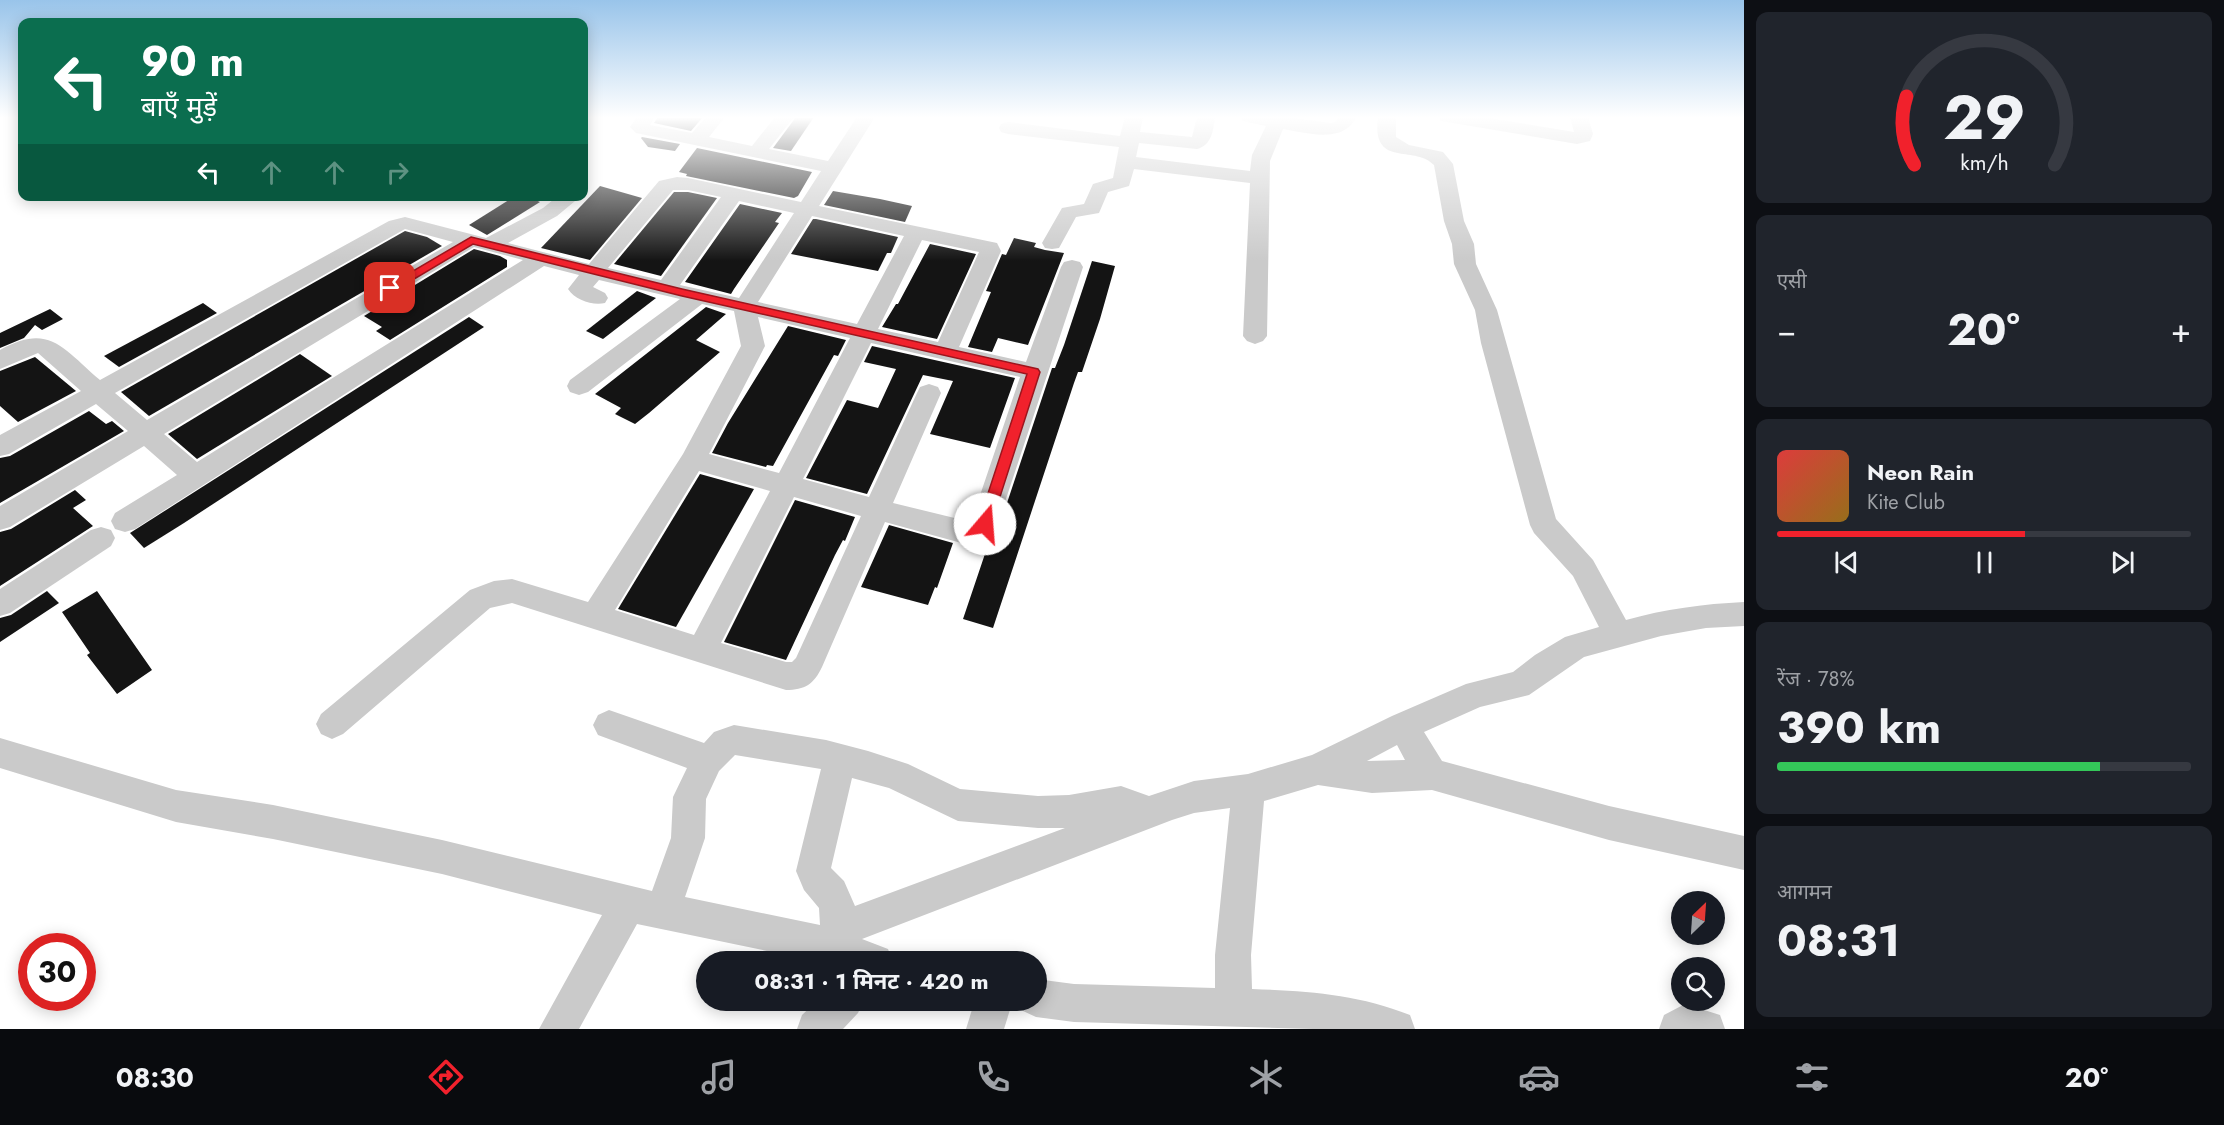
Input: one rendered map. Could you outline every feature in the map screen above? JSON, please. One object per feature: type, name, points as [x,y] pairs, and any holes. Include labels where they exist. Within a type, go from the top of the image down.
[{"type":"street","points":[[819,165],[833,168]]},
{"type":"street","points":[[596,617],[693,460],[753,346],[744,307],[835,165]]},
{"type":"street","points":[[1052,243],[1069,212],[1092,209],[1100,188],[1122,182],[1125,165]]},
{"type":"street","points":[[1204,165],[1258,178]]},
{"type":"street","points":[[1255,336],[1260,165]]},
{"type":"street","points":[[1443,165],[1454,221],[1463,244],[1466,264],[1479,288],[1486,310],[1493,344],[1544,525],[1582,568],[1618,633]]},
{"type":"street","points":[[597,298],[579,290],[666,185],[688,184],[990,248],[945,352]]},
{"type":"street","points":[[666,289],[734,194]]},
{"type":"street","points":[[0,519],[480,242],[550,212],[564,201]]},
{"type":"street","points":[[125,522],[533,257],[550,212]]},
{"type":"street","points":[[3,441],[99,393],[396,225],[412,225],[594,272],[1034,372]]},
{"type":"street","points":[[702,650],[916,232]]},
{"type":"street","points":[[693,460],[965,533],[978,532],[985,524],[1034,372],[1072,267]]},
{"type":"street","points":[[579,386],[698,296]]},
{"type":"street","points":[[0,361],[29,346],[39,344],[45,346],[197,477]]},
{"type":"street","points":[[332,724],[480,599],[494,593],[513,591],[786,676],[799,676],[807,667],[929,393]]},
{"type":"street","points":[[0,604],[101,538]]},
{"type":"street","points":[[835,939],[1194,796],[1248,790],[1318,769],[1403,726],[1477,694],[1518,685],[1530,679],[1546,664],[1576,646],[1618,633],[1706,616],[1744,614]]},
{"type":"street","points":[[609,725],[708,760]]},
{"type":"street","points":[[1403,726],[1432,774]]},
{"type":"street","points":[[663,909],[688,838],[690,797],[708,760],[715,756],[727,740],[826,756],[868,766],[896,775],[958,804],[1038,812],[1069,811],[1121,802],[1134,806],[1147,814]]},
{"type":"street","points":[[0,753],[176,806],[273,822],[442,857],[628,904],[796,936],[835,939],[856,951]]},
{"type":"street","points":[[834,759],[838,768],[813,871],[817,880],[837,905],[839,916],[835,939]]},
{"type":"street","points":[[1318,769],[1372,777],[1432,774],[1609,824],[1676,836],[1744,853]]},
{"type":"street","points":[[1234,1008],[1233,955],[1248,790]]},
{"type":"street","points":[[558,1029],[628,904]]},
{"type":"street","points":[[1047,999],[1180,1018],[1234,1008],[1313,1010],[1376,1021],[1396,1029]]},
{"type":"street","points":[[816,1029],[834,1011]]},
{"type":"street","points":[[985,1029],[991,1011]]},
{"type":"street","points":[[1678,1029],[1685,1023],[1706,1029]]},
{"type":"building","points":[[684,165],[779,165],[812,172],[798,196],[794,198],[686,176],[687,174],[679,172]]},
{"type":"building","points":[[600,186],[642,198],[590,260],[541,248],[588,201]]},
{"type":"building","points":[[833,191],[912,206],[905,222],[824,205]]},
{"type":"building","points":[[674,192],[688,192],[717,198],[661,276],[614,264]]},
{"type":"building","points":[[507,201],[540,202],[487,235],[469,225]]},
{"type":"building","points":[[740,204],[782,213],[775,222],[779,223],[731,294],[685,282]]},
{"type":"building","points":[[813,219],[898,237],[891,253],[887,253],[878,271],[791,254]]},
{"type":"building","points":[[405,231],[427,237],[442,246],[149,416],[121,392]]},
{"type":"building","points":[[1014,238],[1036,243],[1034,247],[1064,253],[1028,345],[998,338],[992,352],[968,347],[991,292],[986,291],[1002,254],[1006,255]]},
{"type":"building","points":[[930,244],[976,254],[937,339],[882,327],[898,304]]},
{"type":"building","points":[[474,249],[500,256],[507,260],[507,267],[390,340],[376,331],[382,327],[364,316]]},
{"type":"building","points":[[1092,261],[1115,266],[1100,319],[1082,372],[1078,372],[1074,383],[993,628],[963,619],[989,542],[997,533],[1052,368],[1055,368],[1064,345]]},
{"type":"building","points":[[637,291],[656,298],[603,339],[586,331]]},
{"type":"building","points":[[203,303],[217,313],[119,367],[104,356]]},
{"type":"building","points":[[706,307],[726,314],[696,340],[720,352],[635,424],[615,414],[621,408],[595,394]]},
{"type":"building","points":[[50,309],[63,319],[42,330],[35,325],[24,338],[0,348],[0,333]]},
{"type":"building","points":[[469,317],[484,327],[184,523],[144,548],[130,533]]},
{"type":"building","points":[[788,326],[846,340],[838,356],[834,355],[773,466],[767,465],[766,467],[712,453],[728,423]]},
{"type":"building","points":[[872,346],[1015,378],[990,448],[930,434],[953,381],[923,375],[867,494],[806,478],[847,400],[878,408],[896,369],[864,362]]},
{"type":"building","points":[[300,354],[332,376],[197,459],[168,434]]},
{"type":"building","points":[[35,357],[76,391],[18,422],[0,406],[0,371]]},
{"type":"building","points":[[89,411],[106,424],[112,421],[124,431],[0,503],[0,458],[10,456]]},
{"type":"building","points":[[700,474],[754,489],[676,627],[618,609]]},
{"type":"building","points":[[75,490],[86,500],[73,508],[93,526],[0,586],[0,532],[11,529]]},
{"type":"building","points":[[795,500],[855,517],[786,660],[724,642]]},
{"type":"building","points":[[889,525],[953,543],[937,588],[935,587],[928,605],[861,587]]},
{"type":"building","points":[[47,591],[59,603],[0,642],[0,618],[11,615]]},
{"type":"building","points":[[97,591],[152,670],[117,694],[87,655],[90,653],[62,612]]},
{"type":"route","points":[[390,288],[471,240],[540,259],[1034,372],[985,524]]}]
